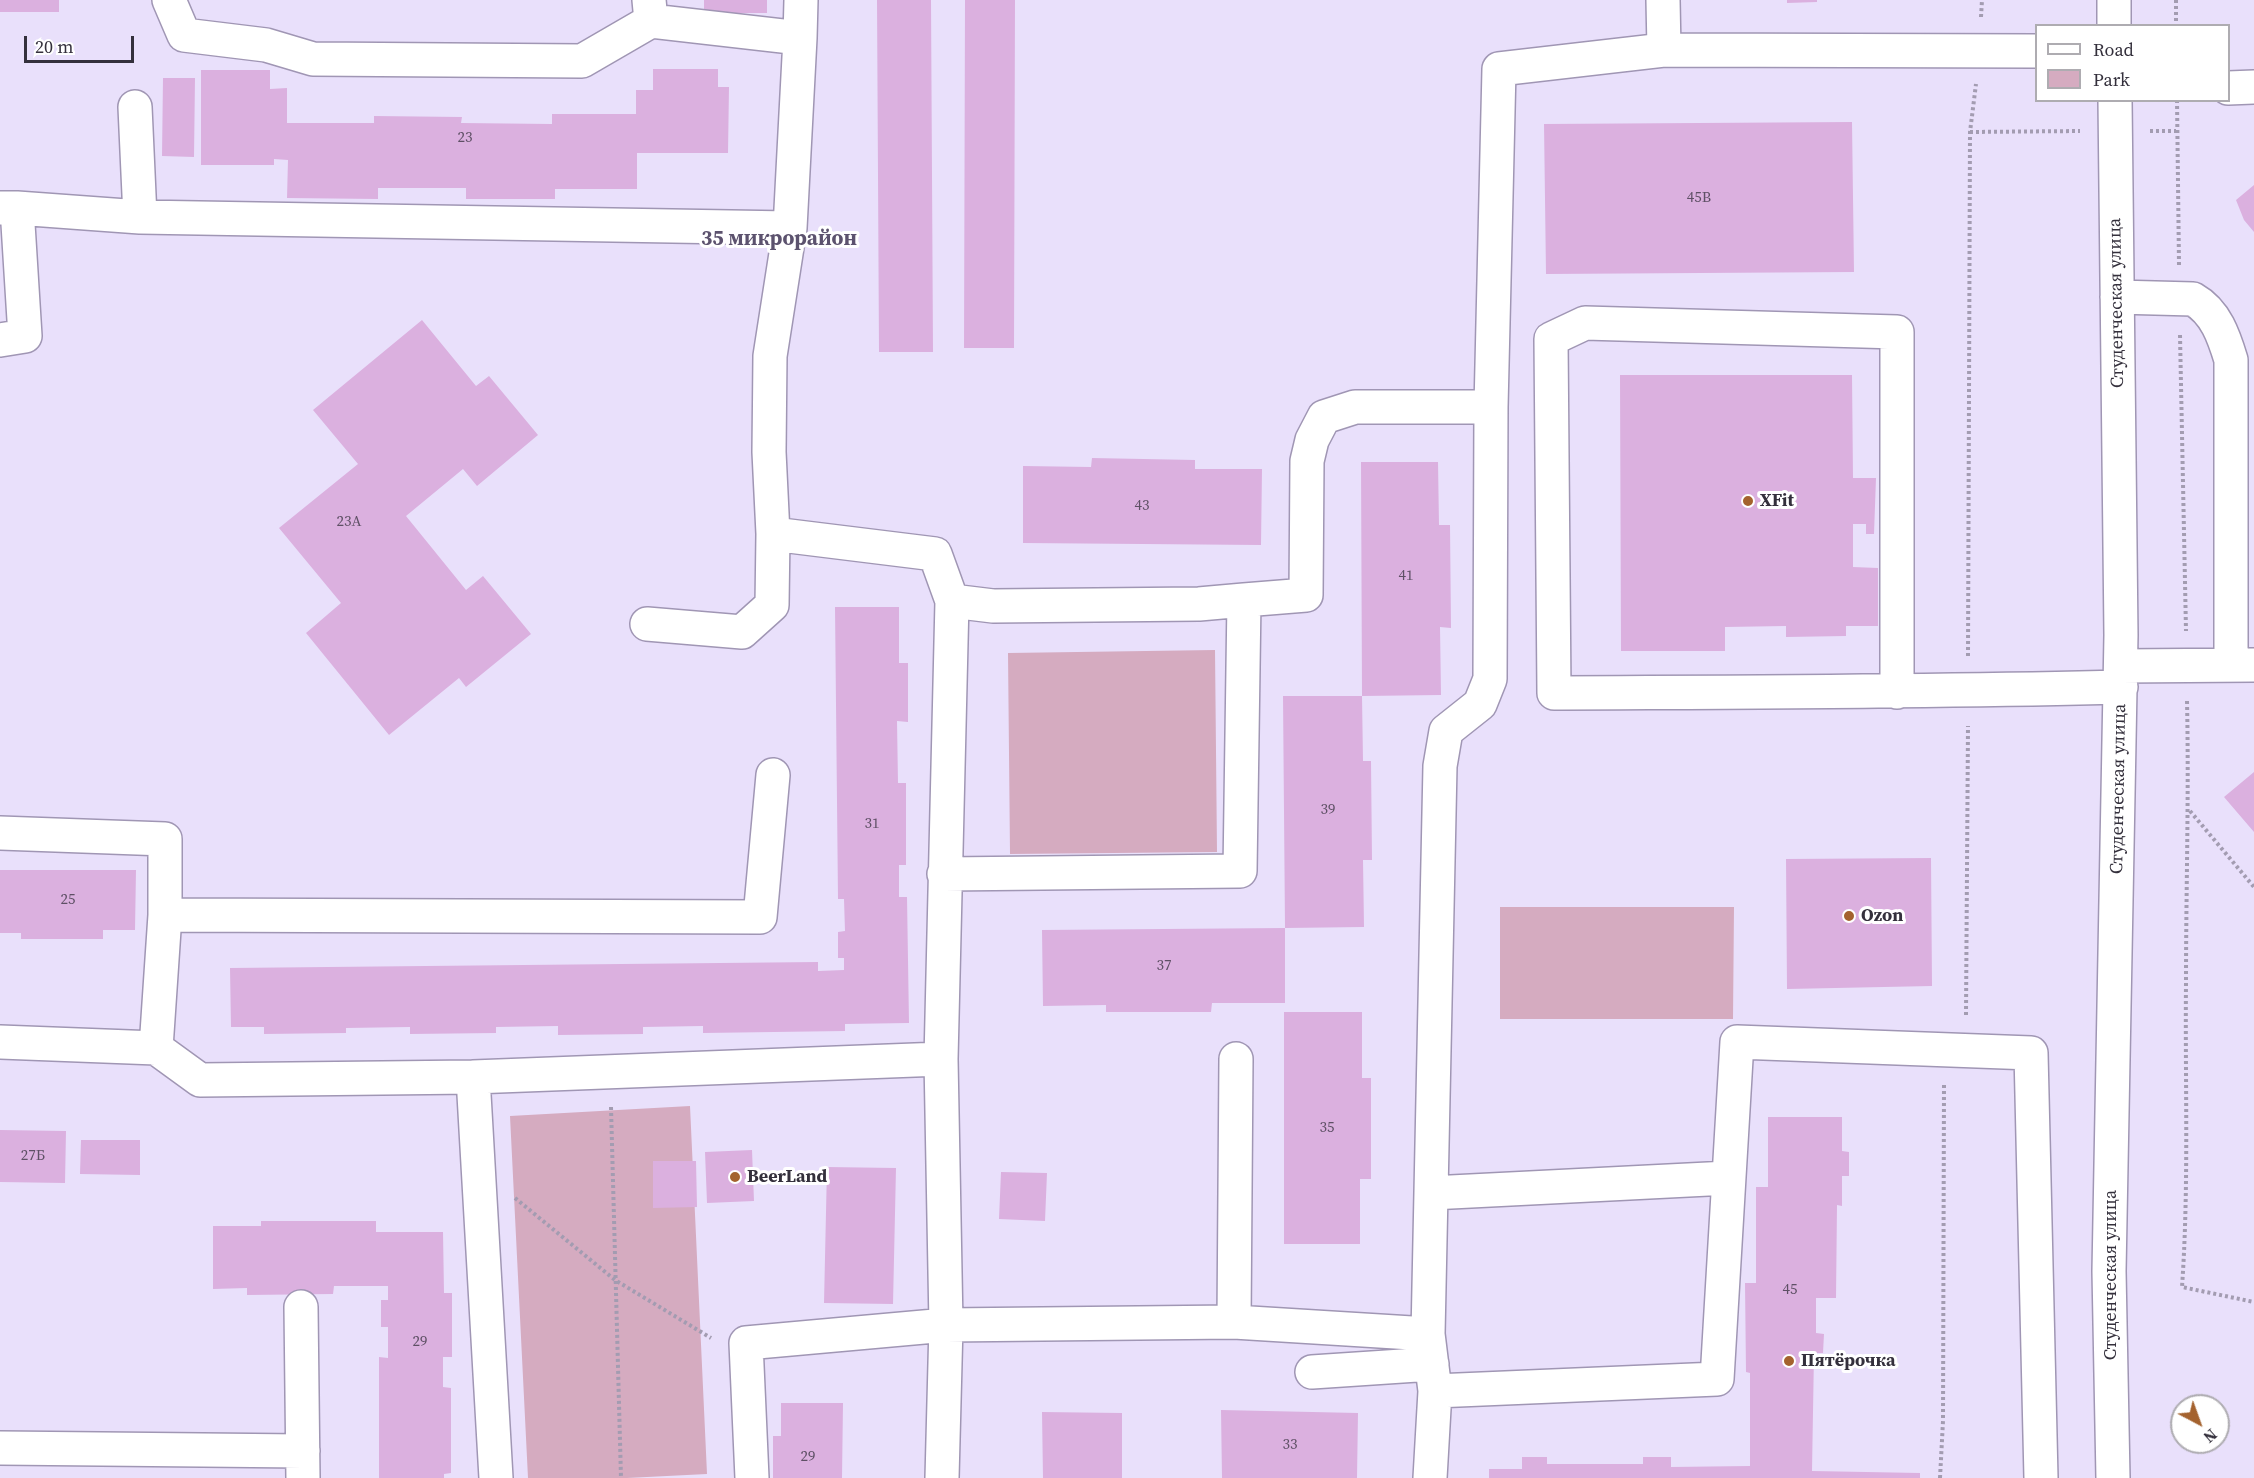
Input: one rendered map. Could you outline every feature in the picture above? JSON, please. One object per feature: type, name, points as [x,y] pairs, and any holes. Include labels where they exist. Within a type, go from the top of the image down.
[{"type":"street","points":[[169,0],[184,35],[266,45],[313,59],[582,61],[650,11],[800,38]]},
{"type":"street","points":[[647,624],[742,632],[772,606],[770,357],[790,228],[801,0]]},
{"type":"street","points":[[1663,0],[1665,50]]},
{"type":"street","points":[[2114,0],[2114,24]]},
{"type":"street","points":[[1430,1478],[1431,1193],[1440,766],[1446,731],[1480,704],[1490,679],[1491,407],[1498,69],[1665,50],[2035,51]]},
{"type":"street","points":[[2230,88],[2254,87]]},
{"type":"street","points":[[135,107],[140,217]]},
{"type":"street","name":"Студенческая улица","points":[[2114,1478],[2109,1271],[2121,677],[2115,115]]},
{"type":"street","points":[[0,340],[25,336],[8,208],[140,217],[790,228]]},
{"type":"street","points":[[1897,692],[1897,332],[1585,323],[1551,339],[1554,693],[1897,692],[1968,691],[2242,665],[2231,360],[2222,332],[2203,305],[2193,299],[2117,297]]},
{"type":"street","points":[[952,601],[993,606],[1199,604],[1306,595],[1307,461],[1311,440],[1324,417],[1355,407],[1491,407]]},
{"type":"street","points":[[773,534],[935,554],[952,601],[941,1059],[946,1325],[942,1478]]},
{"type":"street","points":[[944,874],[1240,871],[1244,600]]},
{"type":"street","points":[[165,915],[760,917],[773,775]]},
{"type":"street","points":[[0,832],[165,839],[165,915],[156,1048]]},
{"type":"street","points":[[1312,1372],[1432,1363],[1717,1379],[1737,1041],[2031,1053],[2041,1478]]},
{"type":"street","points":[[0,1042],[156,1048],[200,1080],[610,1074],[941,1059]]},
{"type":"street","points":[[1234,1322],[1236,1059]]},
{"type":"street","points":[[473,1077],[496,1478]]},
{"type":"street","points":[[1431,1193],[1728,1178]]},
{"type":"street","points":[[0,1448],[303,1465],[301,1306]]},
{"type":"street","points":[[752,1478],[746,1342],[946,1325],[1234,1322],[1432,1363]]},
{"type":"path","points":[[1940,1478],[1944,1421],[1944,1082],[1964,1036],[1968,993],[1970,132],[1980,51],[1982,0]]},
{"type":"path","points":[[2176,0],[2176,24]]},
{"type":"path","points":[[1970,132],[2115,115],[2176,131],[2177,102]]},
{"type":"path","points":[[2190,810],[2254,887]]},
{"type":"path","points":[[610,1074],[621,1478]]},
{"type":"path","points":[[479,1169],[615,1280],[746,1360]]},
{"type":"path","points":[[2186,1226],[2182,1287],[2254,1302]]},
{"type":"green space","points":[[1215,650],[1217,852],[1010,854],[1008,653]]},
{"type":"green space","points":[[1500,907],[1734,907],[1733,1019],[1500,1019]]},
{"type":"green space","points":[[690,1106],[707,1474],[627,1478],[528,1478],[510,1116]]},
{"type":"building","points":[[0,0],[59,0],[59,12],[0,12]]},
{"type":"building","points":[[704,0],[767,0],[767,13],[704,13]]},
{"type":"building","points":[[877,0],[931,0],[933,352],[879,352]]},
{"type":"building","points":[[965,0],[1015,0],[1014,348],[964,348]]},
{"type":"building","points":[[1787,0],[1817,0],[1817,2],[1787,3]]},
{"type":"building","points":[[653,69],[718,69],[718,87],[729,87],[728,153],[637,153],[637,189],[555,189],[555,199],[466,199],[466,188],[378,188],[378,199],[287,198],[288,160],[274,159],[274,165],[201,165],[201,70],[270,70],[270,89],[287,88],[287,123],[374,123],[374,116],[462,117],[461,123],[552,124],[552,114],[636,114],[636,90],[653,90]]},
{"type":"building","points":[[163,78],[195,78],[194,157],[162,156]]},
{"type":"building","points":[[1852,122],[1854,272],[1546,274],[1544,124]]},
{"type":"building","points":[[2254,185],[2254,232],[2244,220],[2236,200]]},
{"type":"building","points":[[422,320],[476,386],[489,376],[538,435],[477,486],[463,469],[406,516],[466,590],[483,576],[531,634],[466,687],[459,678],[389,735],[306,633],[341,603],[279,528],[358,464],[313,410]]},
{"type":"building","name":"XFit","points":[[1620,375],[1852,375],[1853,478],[1876,478],[1874,534],[1866,534],[1866,524],[1853,524],[1853,567],[1878,568],[1878,626],[1846,626],[1846,636],[1786,637],[1786,626],[1725,627],[1725,651],[1621,651]]},
{"type":"building","points":[[1092,458],[1195,460],[1195,469],[1262,469],[1261,545],[1023,543],[1023,466],[1091,467]]},
{"type":"building","points":[[1361,462],[1438,462],[1439,525],[1450,525],[1451,628],[1440,627],[1441,695],[1362,696]]},
{"type":"building","points":[[835,607],[899,607],[899,663],[908,663],[908,722],[897,721],[898,783],[906,783],[906,865],[899,865],[899,897],[907,897],[909,1023],[845,1024],[845,1031],[703,1033],[703,1026],[643,1027],[643,1034],[558,1035],[558,1026],[496,1027],[496,1033],[410,1034],[410,1027],[346,1028],[346,1033],[264,1034],[264,1027],[231,1027],[230,968],[818,962],[818,971],[844,970],[844,958],[838,958],[838,932],[845,931],[844,899],[838,899]]},
{"type":"building","points":[[1283,696],[1362,696],[1363,761],[1371,761],[1372,860],[1363,860],[1364,927],[1285,928]]},
{"type":"building","points":[[2254,772],[2254,832],[2224,797]]},
{"type":"building","points":[[1931,858],[1932,986],[1787,989],[1786,859]]},
{"type":"building","points":[[0,870],[136,870],[135,930],[103,930],[103,939],[21,939],[21,933],[0,933]]},
{"type":"building","points":[[1285,928],[1285,1003],[1212,1003],[1211,1012],[1106,1012],[1106,1005],[1043,1006],[1042,930]]},
{"type":"building","points":[[1284,1012],[1362,1012],[1362,1078],[1371,1078],[1371,1179],[1360,1179],[1360,1244],[1284,1244]]},
{"type":"building","points":[[1768,1117],[1842,1117],[1842,1151],[1849,1152],[1849,1176],[1842,1176],[1842,1206],[1837,1205],[1836,1298],[1816,1298],[1816,1333],[1824,1334],[1823,1353],[1814,1353],[1812,1471],[1920,1473],[1920,1478],[1489,1478],[1489,1469],[1522,1469],[1522,1457],[1547,1457],[1547,1464],[1643,1464],[1643,1457],[1671,1457],[1671,1467],[1750,1466],[1750,1373],[1746,1372],[1745,1283],[1756,1283],[1756,1187],[1768,1187]]},
{"type":"building","points":[[0,1130],[66,1131],[65,1183],[0,1182]]},
{"type":"building","points":[[81,1140],[140,1140],[140,1175],[80,1174]]},
{"type":"building","points":[[752,1150],[754,1201],[707,1203],[705,1152]]},
{"type":"building","points":[[653,1161],[696,1161],[697,1207],[653,1208]]},
{"type":"building","points":[[827,1167],[896,1168],[893,1304],[824,1303]]},
{"type":"building","points":[[1001,1172],[1047,1173],[1045,1221],[999,1219]]},
{"type":"building","points":[[261,1221],[376,1221],[376,1232],[443,1232],[444,1293],[452,1293],[452,1357],[443,1357],[443,1387],[451,1388],[451,1473],[444,1474],[444,1478],[379,1478],[379,1357],[388,1358],[388,1327],[381,1327],[381,1300],[388,1300],[388,1286],[334,1286],[333,1294],[247,1295],[247,1288],[213,1289],[213,1226],[261,1226]]},
{"type":"building","points":[[781,1403],[843,1403],[842,1478],[773,1478],[773,1436],[781,1436]]},
{"type":"building","points":[[1221,1410],[1358,1413],[1357,1478],[1222,1478]]},
{"type":"building","points":[[1042,1412],[1122,1413],[1122,1478],[1043,1478]]},
{"type":"place","name":"XFit","points":[[1748,501]]},
{"type":"place","name":"Ozon","points":[[1849,916]]},
{"type":"place","name":"BeerLand","points":[[735,1177]]},
{"type":"place","name":"Пятёрочка","points":[[1789,1361]]},
{"type":"district","name":"35 микрорайон","points":[[779,240]]}]
